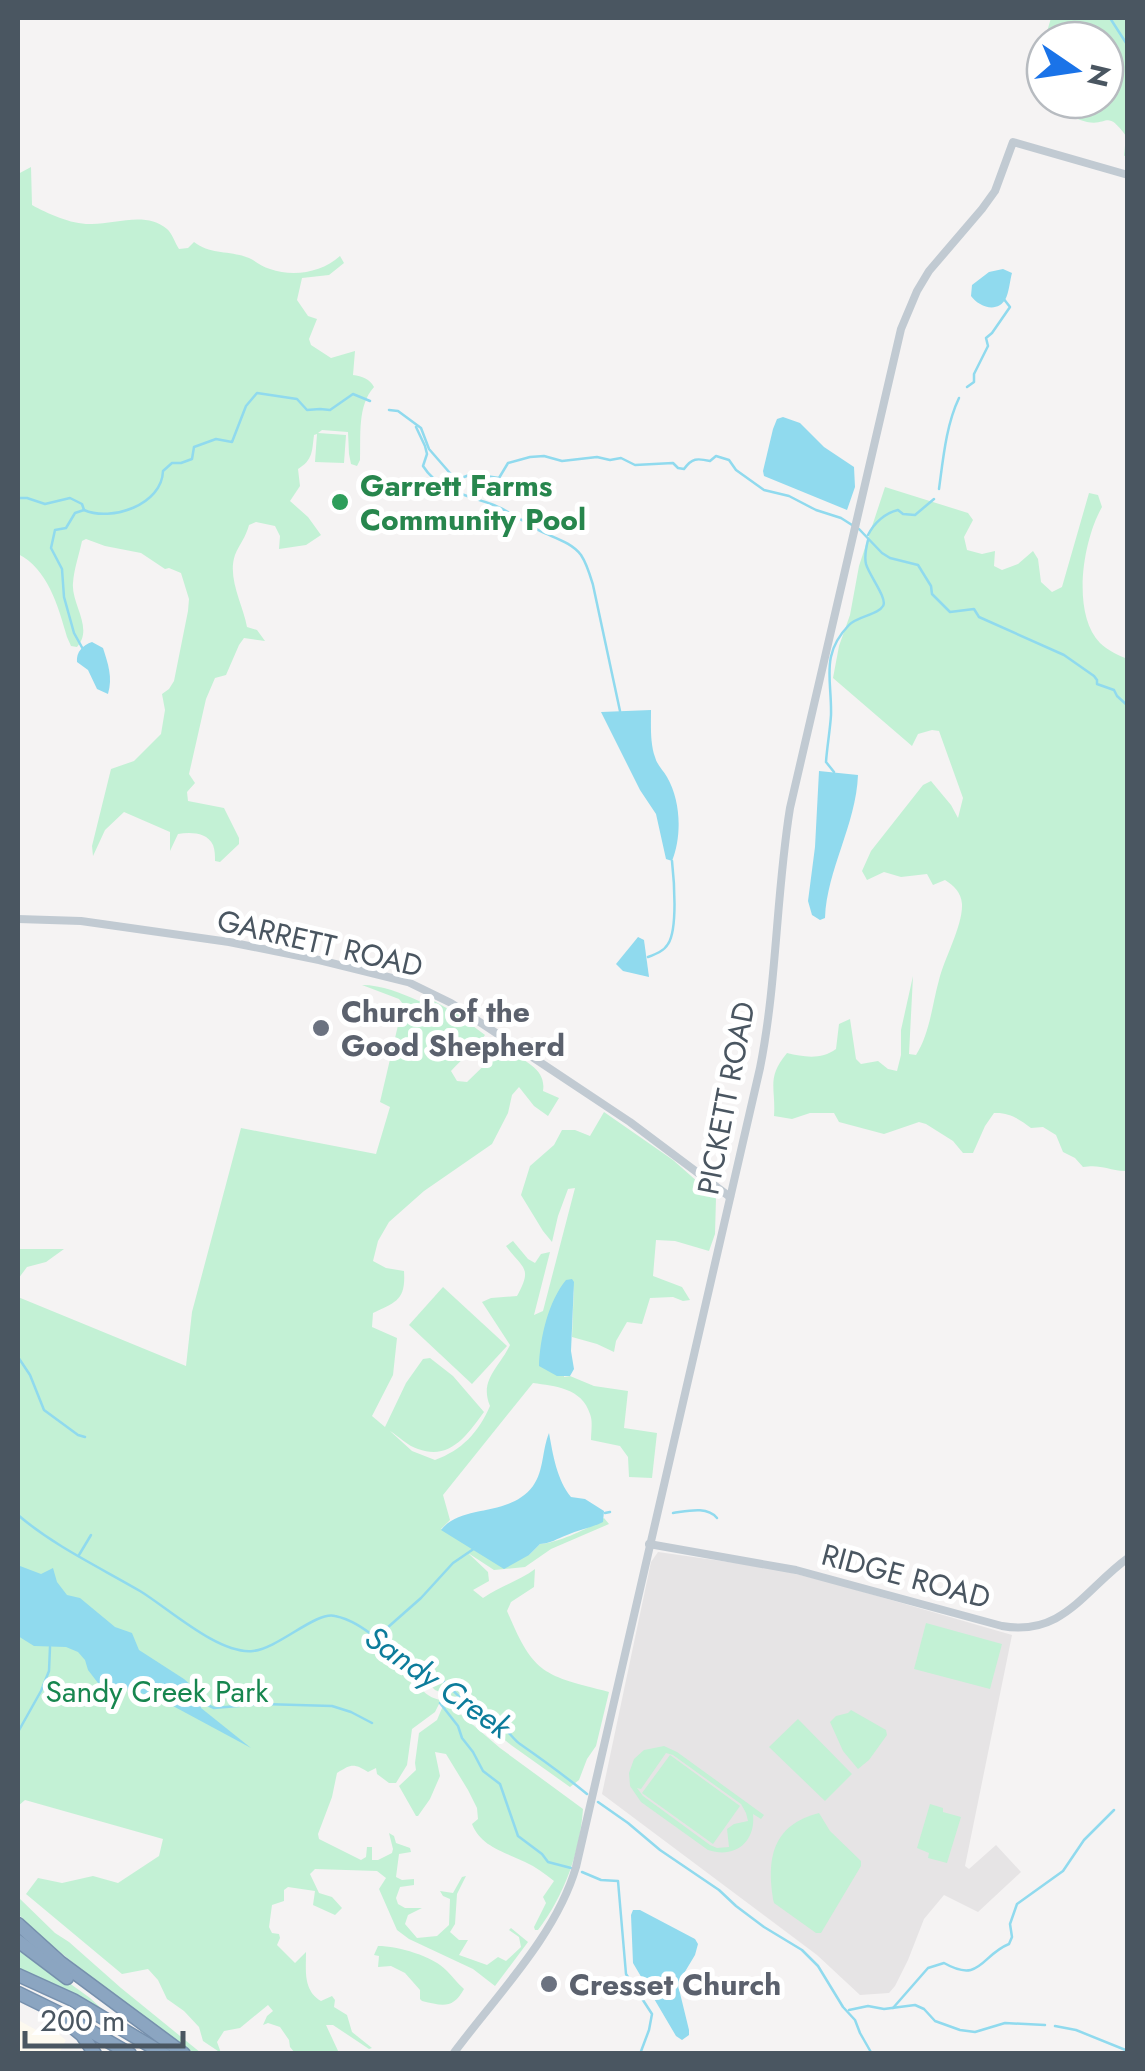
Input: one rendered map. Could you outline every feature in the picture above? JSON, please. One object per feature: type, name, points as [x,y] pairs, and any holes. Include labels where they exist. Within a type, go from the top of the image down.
[{"type":"highway","points":[[18,1924],[60,1962],[183,2053]]},
{"type":"highway","points":[[18,1941],[108,2007],[183,2053]]},
{"type":"highway","points":[[18,1979],[148,2054]]},
{"type":"highway","points":[[18,1979],[73,2000],[164,2054]]},
{"type":"highway","points":[[18,1994],[72,2026],[95,2054]]},
{"type":"highway","points":[[18,1994],[130,2054]]},
{"type":"street","name":"PICKETT ROAD","points":[[453,2054],[537,1943],[570,1886],[765,1041],[790,808],[892,362],[906,316],[929,271],[995,191],[1013,142],[1128,175]]},
{"type":"street","name":"GARRETT ROAD","points":[[18,919],[81,921],[229,942],[408,982],[451,1004],[630,1122],[730,1197]]},
{"type":"street","name":"RIDGE ROAD","points":[[650,1544],[796,1570],[1018,1628],[1044,1624],[1071,1610],[1128,1558]]},
{"type":"shaded area","points":[[658,1552],[771,1568],[1012,1635],[965,1866],[969,1869],[996,1845],[1021,1872],[978,1912],[944,1895],[924,1919],[908,1960],[889,1993],[860,1995],[817,1955],[602,1794],[651,1562]]},
{"type":"shaded area","points":[[18,2020],[38,2031],[48,2026],[66,2040],[59,2053],[18,2053]]},
{"type":"green space","points":[[1127,18],[1128,154],[1124,156],[1126,136],[1107,120],[1125,120],[1125,20],[1050,20]]},
{"type":"green space","points":[[31,167],[32,205],[69,221],[150,221],[167,229],[179,249],[194,242],[279,271],[316,270],[340,256],[344,263],[329,275],[302,278],[297,300],[308,316],[317,319],[309,339],[311,345],[331,358],[355,351],[353,375],[365,378],[374,387],[362,412],[360,460],[357,466],[351,464],[348,432],[322,430],[318,433],[346,435],[344,463],[315,462],[317,434],[314,435],[309,459],[298,469],[300,486],[290,501],[321,535],[306,545],[279,549],[280,536],[275,526],[256,522],[249,525],[235,555],[234,582],[247,627],[257,630],[265,641],[244,638],[226,675],[215,678],[206,699],[189,774],[195,783],[187,792],[188,801],[224,808],[239,838],[239,844],[220,862],[215,861],[213,845],[202,835],[178,834],[170,851],[170,832],[124,812],[105,830],[93,856],[92,846],[111,769],[134,761],[161,734],[165,710],[162,694],[174,681],[189,599],[181,573],[165,569],[141,553],[86,539],[82,541],[73,583],[83,624],[82,640],[77,647],[71,646],[44,579],[18,554],[18,174]]},
{"type":"green space","points":[[885,487],[968,513],[973,520],[964,537],[967,550],[982,554],[995,551],[994,566],[1002,570],[1018,564],[1033,551],[1041,582],[1052,592],[1062,587],[1089,493],[1098,495],[1102,507],[1085,557],[1085,614],[1100,643],[1128,659],[1125,1171],[1083,1167],[1063,1152],[1056,1135],[1004,1114],[994,1113],[973,1153],[963,1153],[953,1141],[919,1122],[884,1134],[839,1122],[834,1113],[810,1113],[792,1119],[774,1116],[774,1077],[787,1053],[812,1057],[836,1049],[839,1024],[850,1019],[856,1059],[861,1064],[878,1061],[897,1071],[913,976],[909,1054],[916,1055],[928,1028],[941,972],[962,912],[959,893],[945,880],[933,885],[927,874],[901,877],[884,872],[867,880],[862,871],[871,851],[923,785],[931,781],[958,818],[963,798],[939,731],[918,734],[912,746],[833,678],[859,566]]},
{"type":"green space","name":"Sandy Creek Park","points":[[362,985],[384,988],[419,1001],[427,997],[485,1035],[451,1071],[457,1081],[467,1082],[502,1048],[537,1070],[543,1091],[559,1098],[548,1116],[519,1087],[492,1144],[424,1191],[389,1222],[378,1241],[373,1261],[404,1271],[404,1281],[398,1299],[373,1313],[372,1327],[397,1338],[393,1375],[372,1416],[385,1427],[406,1383],[423,1359],[430,1358],[453,1376],[484,1412],[457,1444],[439,1452],[414,1448],[390,1431],[412,1451],[435,1460],[453,1451],[474,1432],[490,1406],[489,1381],[510,1345],[482,1302],[517,1296],[525,1274],[506,1246],[513,1241],[535,1263],[541,1254],[550,1252],[534,1315],[543,1311],[575,1188],[568,1189],[552,1242],[521,1195],[530,1166],[554,1145],[562,1130],[590,1136],[604,1112],[673,1160],[716,1198],[715,1234],[709,1251],[656,1240],[653,1276],[682,1287],[690,1300],[650,1298],[642,1324],[627,1322],[614,1352],[572,1337],[574,1283],[564,1377],[628,1391],[624,1428],[657,1433],[652,1478],[629,1477],[628,1457],[620,1446],[591,1440],[591,1417],[581,1399],[567,1390],[533,1383],[443,1495],[450,1520],[441,1529],[529,1555],[540,1544],[574,1534],[604,1518],[609,1524],[551,1549],[525,1567],[494,1570],[468,1553],[488,1572],[489,1581],[473,1590],[483,1598],[535,1569],[534,1587],[511,1602],[507,1611],[525,1648],[543,1669],[555,1676],[609,1692],[596,1746],[579,1780],[570,1787],[454,1698],[435,1690],[369,1641],[367,1647],[441,1700],[435,1712],[412,1729],[407,1765],[396,1783],[377,1774],[376,1768],[368,1772],[352,1766],[337,1773],[319,1839],[361,1860],[366,1857],[367,1847],[372,1847],[372,1860],[392,1853],[389,1833],[396,1843],[410,1848],[411,1852],[399,1854],[396,1877],[414,1879],[414,1885],[400,1887],[396,1898],[405,1908],[422,1908],[408,1915],[405,1924],[417,1938],[437,1936],[449,1925],[450,1899],[440,1891],[453,1893],[466,1876],[457,1894],[455,1924],[450,1932],[459,1940],[468,1940],[459,1955],[487,1965],[498,1957],[506,1961],[521,1947],[511,1928],[528,1942],[495,1986],[473,1969],[397,1930],[379,1889],[386,1878],[377,1871],[315,1869],[310,1874],[319,1893],[332,1897],[342,1908],[335,1915],[313,1905],[315,1891],[288,1887],[284,1890],[284,1901],[272,1905],[269,1927],[272,1933],[279,1934],[277,1945],[295,1963],[306,1952],[307,1980],[315,1997],[321,2001],[332,1996],[334,2007],[347,2015],[352,2032],[372,2048],[333,2025],[326,2025],[339,2053],[295,2053],[280,2027],[263,2025],[273,2011],[268,2005],[240,2028],[224,2031],[217,2042],[221,2053],[203,2041],[199,2027],[167,1999],[148,1969],[122,1974],[26,1894],[38,1878],[62,1883],[93,1876],[118,1883],[159,1856],[163,1839],[25,1800],[18,1806],[18,1297],[186,1366],[192,1312],[241,1128],[376,1154],[390,1107],[380,1102],[403,1004]]},
{"type":"green space","points":[[18,1249],[64,1249],[46,1262],[27,1267],[18,1279]]},
{"type":"green space","points":[[443,1287],[507,1346],[472,1384],[409,1325]]},
{"type":"green space","points":[[926,1623],[1002,1644],[990,1689],[914,1669]]},
{"type":"green space","points":[[445,1701],[500,1748],[583,1809],[569,1873],[538,1930],[534,1927],[546,1903],[543,1897],[554,1881],[481,1838],[472,1824],[478,1819],[477,1808],[446,1754],[435,1752],[440,1776],[418,1816],[399,1786],[416,1770],[419,1733],[437,1720]]},
{"type":"green space","points":[[851,1710],[886,1730],[887,1735],[858,1769],[843,1751],[830,1722]]},
{"type":"green space","points":[[798,1719],[852,1774],[825,1801],[769,1747]]},
{"type":"green space","points":[[664,1746],[677,1752],[764,1815],[761,1819],[753,1814],[751,1833],[742,1846],[727,1852],[708,1850],[641,1802],[630,1786],[629,1773],[634,1759],[644,1750]],"holes":[[[666,1753],[741,1804],[748,1821],[727,1829],[729,1847],[710,1845],[637,1788],[641,1789]]]},
{"type":"green space","points":[[670,1755],[740,1806],[713,1844],[642,1793]]},
{"type":"green space","points":[[930,1804],[961,1817],[947,1863],[928,1858],[929,1853],[917,1848]]},
{"type":"green space","points":[[819,1813],[830,1831],[861,1861],[861,1866],[821,1933],[816,1933],[774,1903],[771,1872],[772,1858],[782,1835],[791,1826]]},
{"type":"green space","points":[[18,1897],[55,1933],[201,2053],[194,2053],[39,1935],[18,1914]]},
{"type":"green space","points":[[18,1946],[90,1998],[104,2011],[18,1971]]},
{"type":"green space","points":[[378,1946],[424,1956],[447,1971],[464,1989],[447,2004],[422,2001],[420,1990],[405,1973],[391,1966],[378,1967],[379,1956],[374,1955]]},
{"type":"water","points":[[1003,269],[1012,273],[1003,303],[989,307],[974,300],[972,285],[989,272]]},
{"type":"water","points":[[777,419],[800,423],[824,447],[854,467],[855,487],[847,510],[764,476],[773,429]]},
{"type":"water","points":[[92,642],[103,648],[105,654],[110,676],[108,694],[97,689],[88,670],[77,662],[81,649]]},
{"type":"water","points":[[651,710],[653,752],[672,786],[679,819],[672,861],[666,859],[656,814],[601,712]]},
{"type":"water","points":[[819,771],[858,775],[825,918],[820,920],[812,915],[808,901]]},
{"type":"water","points":[[638,937],[644,940],[649,977],[623,971],[616,964]]},
{"type":"water","points":[[572,1279],[574,1369],[570,1376],[557,1376],[539,1366],[541,1344],[554,1299],[566,1280]]},
{"type":"water","points":[[549,1433],[556,1467],[566,1490],[571,1497],[585,1499],[604,1511],[603,1522],[540,1544],[504,1569],[441,1530],[461,1516],[499,1507],[523,1496],[537,1480]]},
{"type":"water","points":[[18,1560],[20,1566],[41,1574],[53,1568],[67,1595],[80,1598],[115,1627],[132,1633],[139,1650],[184,1679],[202,1695],[201,1708],[251,1748],[160,1699],[98,1683],[78,1652],[66,1647],[34,1646],[18,1636]]},
{"type":"water","points":[[633,1910],[640,1910],[698,1944],[679,1989],[689,2030],[682,2040],[633,1963]]},
{"type":"waterway","points":[[1110,18],[1128,46]]},
{"type":"waterway","points":[[967,387],[974,382],[988,346],[986,338],[1010,307],[1003,298]]},
{"type":"waterway","points":[[18,498],[45,504],[70,498],[82,504],[84,510],[121,512],[154,493],[163,471],[172,463],[192,459],[194,447],[216,439],[232,442],[246,406],[257,393],[297,399],[307,410],[330,410],[353,394],[370,401]]},
{"type":"waterway","points":[[939,489],[948,431],[959,398]]},
{"type":"waterway","points":[[389,410],[398,411],[421,428],[429,449],[456,480],[472,474],[499,478],[508,463],[530,457],[562,461],[621,458],[635,465],[673,463],[684,469],[692,461],[710,461],[716,456],[729,460],[736,470],[764,490],[789,496],[852,525]]},
{"type":"waterway","points":[[416,427],[427,454],[423,466],[436,481],[504,509],[581,555],[593,585],[620,711]]},
{"type":"waterway","points":[[868,535],[889,513],[898,510],[915,515],[934,499]]},
{"type":"waterway","points":[[84,510],[75,513],[66,528],[55,530],[51,548],[62,569],[64,597],[74,633],[84,651]]},
{"type":"waterway","points":[[859,529],[890,558],[918,565],[932,594],[950,612],[974,609],[979,617],[1064,655],[1094,676],[1097,684],[1114,690],[1128,706]]},
{"type":"waterway","points":[[834,772],[826,762],[831,657],[849,625],[877,612],[884,603],[866,564],[868,540]]},
{"type":"waterway","points":[[648,957],[664,949],[671,937],[672,861]]},
{"type":"waterway","points":[[18,1357],[44,1410],[85,1437]]},
{"type":"waterway","points":[[673,1513],[703,1511],[717,1518]]},
{"type":"waterway","points":[[605,1513],[610,1512]]},
{"type":"waterway","name":"Sandy Creek","points":[[18,1515],[225,1646],[253,1651],[327,1616],[352,1622],[432,1672],[466,1703],[587,1794]]},
{"type":"waterway","points":[[79,1555],[91,1535]]},
{"type":"waterway","points":[[378,1636],[453,1563],[475,1548]]},
{"type":"waterway","points":[[18,1732],[49,1671],[50,1647]]},
{"type":"waterway","points":[[199,1701],[214,1708],[263,1704],[332,1706],[372,1723]]},
{"type":"waterway","points":[[440,1703],[483,1771],[500,1784],[518,1836],[548,1862],[571,1868]]},
{"type":"waterway","name":"Sandy Creek","points":[[598,1802],[764,1927],[802,1950],[818,1966],[855,2020],[872,2054]]},
{"type":"waterway","points":[[893,2008],[928,1968],[944,1963],[956,1969],[973,1969],[1009,1944],[1017,1904],[1063,1871],[1084,1840],[1114,1810]]},
{"type":"waterway","points":[[582,1872],[601,1880],[618,1881],[626,1974],[652,2014],[640,2054]]},
{"type":"waterway","points":[[849,2010],[915,2005],[935,2021],[975,2032],[1005,2023],[1045,2025]]},
{"type":"waterway","points":[[1055,2026],[1076,2030],[1128,2051]]},
{"type":"place","name":"Garrett Farms Community Pool","points":[[340,502]]},
{"type":"place","name":"Church of the Good Shepherd","points":[[321,1028]]},
{"type":"place","name":"Cresset Church","points":[[549,1984]]}]
